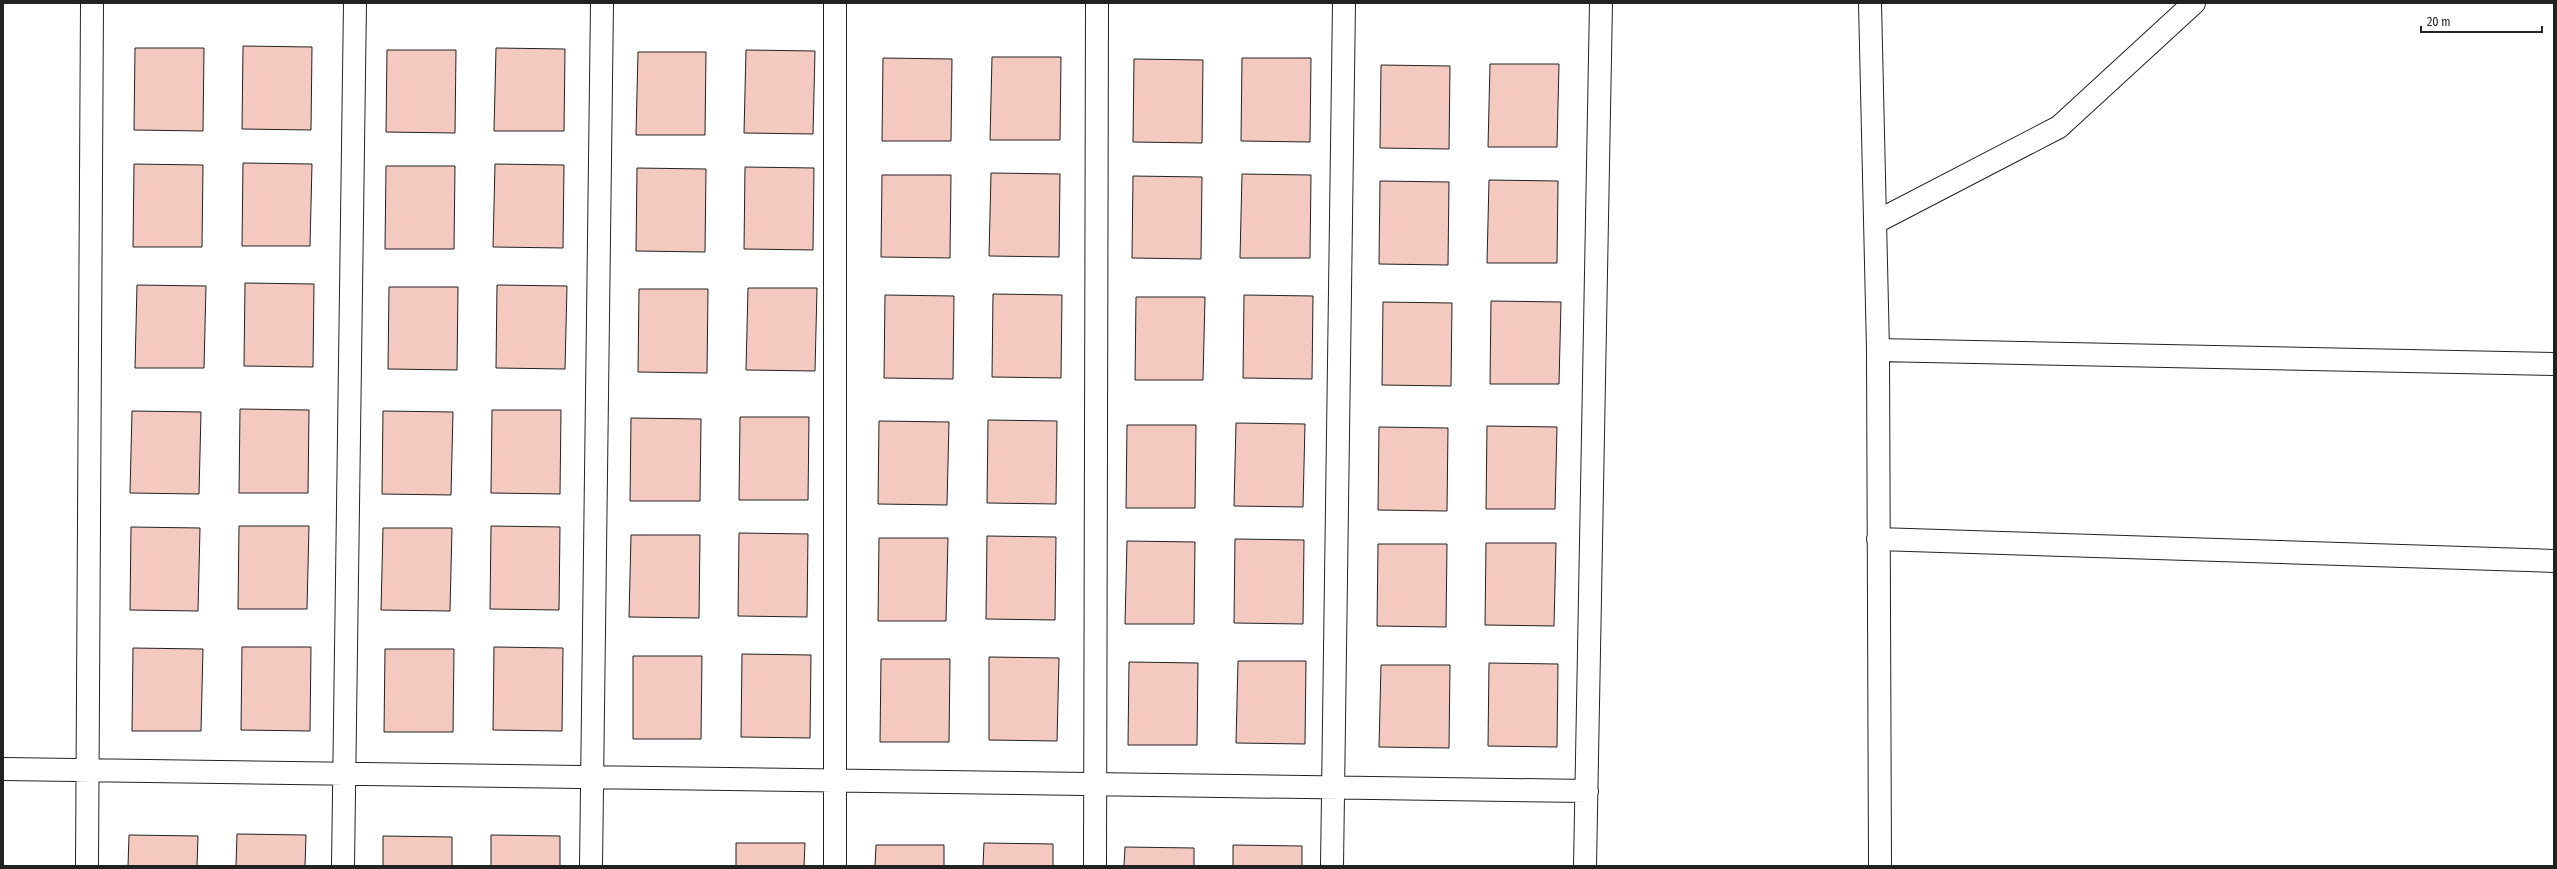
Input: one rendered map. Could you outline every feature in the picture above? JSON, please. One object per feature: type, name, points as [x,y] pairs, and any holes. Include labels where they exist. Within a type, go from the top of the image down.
[{"type":"street","points":[[87,866],[92,3]]},
{"type":"street","points":[[343,866],[355,3]]},
{"type":"street","points":[[591,866],[602,3]]},
{"type":"street","points":[[835,3],[835,866]]},
{"type":"street","points":[[1095,866],[1097,3]]},
{"type":"street","points":[[1332,866],[1344,3]]},
{"type":"street","points":[[1585,866],[1601,3]]},
{"type":"street","points":[[1876,222],[2059,127],[2194,3]]},
{"type":"street","points":[[1868,6],[1876,222],[1878,350],[1880,866]]},
{"type":"street","points":[[1878,350],[2554,364]]},
{"type":"street","points":[[1878,539],[2554,561]]},
{"type":"street","points":[[3,769],[1587,791]]},
{"type":"building","points":[[243,46],[312,47],[311,130],[242,129]]},
{"type":"building","points":[[135,48],[204,48],[203,131],[134,130]]},
{"type":"building","points":[[496,48],[565,49],[564,131],[494,131]]},
{"type":"building","points":[[387,50],[456,50],[455,133],[386,132]]},
{"type":"building","points":[[746,50],[815,51],[813,134],[744,133]]},
{"type":"building","points":[[638,52],[706,52],[705,135],[636,135]]},
{"type":"building","points":[[992,57],[1061,57],[1060,140],[990,140]]},
{"type":"building","points":[[883,58],[952,59],[951,141],[882,141]]},
{"type":"building","points":[[1242,58],[1311,58],[1310,142],[1241,141]]},
{"type":"building","points":[[1134,59],[1203,60],[1202,143],[1133,142]]},
{"type":"building","points":[[1490,64],[1559,64],[1557,147],[1488,147]]},
{"type":"building","points":[[1381,65],[1450,66],[1449,149],[1380,148]]},
{"type":"building","points":[[243,163],[312,164],[310,246],[242,246]]},
{"type":"building","points":[[134,164],[203,165],[202,247],[133,247]]},
{"type":"building","points":[[495,164],[564,165],[563,248],[493,247]]},
{"type":"building","points":[[386,166],[455,166],[454,249],[385,249]]},
{"type":"building","points":[[745,167],[814,168],[813,250],[744,249]]},
{"type":"building","points":[[637,168],[706,169],[705,252],[636,251]]},
{"type":"building","points":[[991,173],[1060,174],[1059,257],[989,256]]},
{"type":"building","points":[[1242,174],[1311,175],[1310,258],[1240,258]]},
{"type":"building","points":[[882,175],[951,175],[950,258],[881,257]]},
{"type":"building","points":[[1133,176],[1202,177],[1201,259],[1132,258]]},
{"type":"building","points":[[1489,180],[1558,181],[1557,263],[1487,263]]},
{"type":"building","points":[[1380,181],[1449,182],[1448,265],[1379,264]]},
{"type":"building","points":[[245,283],[314,284],[313,367],[244,366]]},
{"type":"building","points":[[137,285],[206,286],[204,368],[135,368]]},
{"type":"building","points":[[497,285],[567,286],[565,369],[496,368]]},
{"type":"building","points":[[389,287],[458,287],[457,370],[388,369]]},
{"type":"building","points":[[748,288],[817,288],[815,371],[746,370]]},
{"type":"building","points":[[639,289],[708,289],[707,373],[638,372]]},
{"type":"building","points":[[993,294],[1062,295],[1061,378],[992,377]]},
{"type":"building","points":[[885,295],[954,296],[953,379],[884,378]]},
{"type":"building","points":[[1244,295],[1313,296],[1312,379],[1243,378]]},
{"type":"building","points":[[1136,297],[1205,297],[1203,380],[1135,380]]},
{"type":"building","points":[[1491,301],[1561,302],[1559,384],[1490,384]]},
{"type":"building","points":[[1383,302],[1452,303],[1451,386],[1382,385]]},
{"type":"building","points":[[240,409],[309,410],[308,493],[239,493]]},
{"type":"building","points":[[492,410],[561,410],[560,494],[491,493]]},
{"type":"building","points":[[132,411],[201,412],[199,494],[130,493]]},
{"type":"building","points":[[383,411],[453,412],[451,495],[382,494]]},
{"type":"building","points":[[740,417],[809,417],[808,500],[739,500]]},
{"type":"building","points":[[631,418],[701,419],[700,501],[630,501]]},
{"type":"building","points":[[988,420],[1057,421],[1056,504],[987,503]]},
{"type":"building","points":[[879,421],[949,422],[947,505],[878,504]]},
{"type":"building","points":[[1236,423],[1305,424],[1303,507],[1234,506]]},
{"type":"building","points":[[1127,425],[1196,425],[1195,508],[1126,508]]},
{"type":"building","points":[[1487,426],[1557,427],[1555,509],[1486,509]]},
{"type":"building","points":[[1379,427],[1448,428],[1447,511],[1378,510]]},
{"type":"building","points":[[239,526],[309,526],[307,609],[238,609]]},
{"type":"building","points":[[491,526],[560,527],[559,610],[490,609]]},
{"type":"building","points":[[131,527],[200,528],[198,611],[130,610]]},
{"type":"building","points":[[383,528],[452,528],[450,611],[381,610]]},
{"type":"building","points":[[739,533],[808,534],[807,617],[738,616]]},
{"type":"building","points":[[631,535],[700,535],[699,618],[629,617]]},
{"type":"building","points":[[987,536],[1056,537],[1055,620],[986,619]]},
{"type":"building","points":[[879,538],[948,538],[946,621],[878,621]]},
{"type":"building","points":[[1235,539],[1304,540],[1303,624],[1234,623]]},
{"type":"building","points":[[1127,541],[1195,542],[1194,624],[1125,624]]},
{"type":"building","points":[[1486,543],[1556,543],[1554,626],[1485,625]]},
{"type":"building","points":[[1378,544],[1447,544],[1446,627],[1377,626]]},
{"type":"building","points":[[242,647],[311,647],[310,731],[241,730]]},
{"type":"building","points":[[494,647],[563,648],[562,731],[493,730]]},
{"type":"building","points":[[133,648],[203,649],[201,731],[132,731]]},
{"type":"building","points":[[385,649],[454,649],[453,732],[384,732]]},
{"type":"building","points":[[742,654],[811,655],[810,738],[741,737]]},
{"type":"building","points":[[633,656],[702,656],[701,739],[633,739]]},
{"type":"building","points":[[989,657],[1059,658],[1057,741],[989,740]]},
{"type":"building","points":[[881,659],[950,659],[949,742],[880,742]]},
{"type":"building","points":[[1238,661],[1306,661],[1305,744],[1236,743]]},
{"type":"building","points":[[1129,662],[1198,663],[1197,745],[1128,745]]},
{"type":"building","points":[[1489,663],[1558,664],[1557,747],[1488,746]]},
{"type":"building","points":[[1381,665],[1450,665],[1449,748],[1379,747]]},
{"type":"building","points":[[237,834],[306,835],[305,866],[236,866]]},
{"type":"building","points":[[129,835],[198,836],[197,866],[128,866]]},
{"type":"building","points":[[491,835],[560,836],[560,866],[491,866]]},
{"type":"building","points":[[383,836],[452,837],[452,866],[383,866]]},
{"type":"building","points":[[736,843],[805,843],[804,866],[736,866]]},
{"type":"building","points":[[984,843],[1053,844],[1053,866],[983,866]]},
{"type":"building","points":[[876,845],[944,845],[944,866],[875,866]]},
{"type":"building","points":[[1233,845],[1302,846],[1302,866],[1233,866]]},
{"type":"building","points":[[1125,847],[1194,848],[1194,866],[1124,866]]}]
